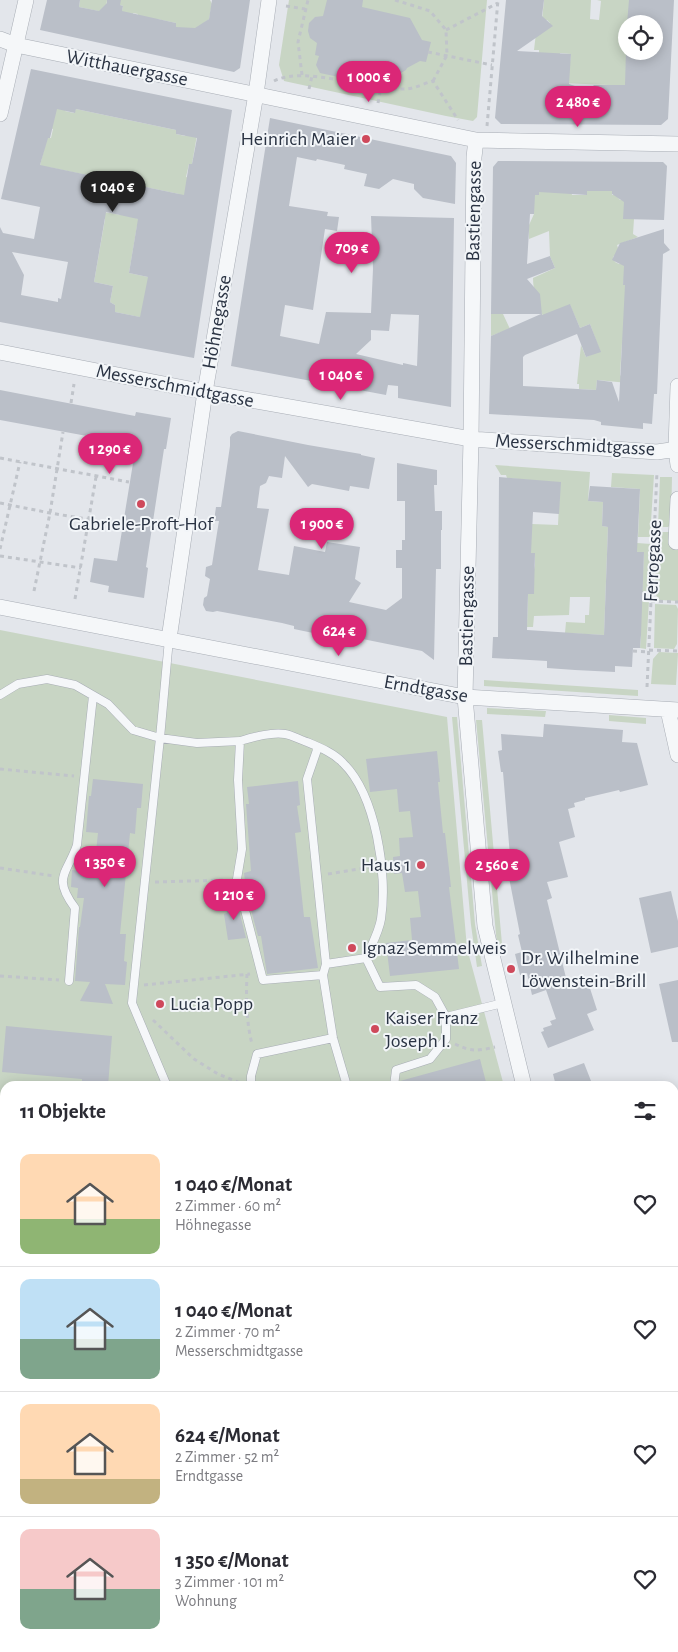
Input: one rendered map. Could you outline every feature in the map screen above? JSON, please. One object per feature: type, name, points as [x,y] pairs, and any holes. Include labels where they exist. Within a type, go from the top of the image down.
[{"type":"street","points":[[0,114],[26,0]]},
{"type":"street","name":"Höhnegasse","points":[[169,639],[205,392],[256,94],[270,0]]},
{"type":"street","name":"Witthauergasse","points":[[0,39],[16,45],[476,140]]},
{"type":"street","points":[[476,140],[678,144]]},
{"type":"street","name":"Bastiengasse","points":[[476,140],[474,157],[471,439],[465,697],[485,926],[523,1081]]},
{"type":"street","name":"Messerschmidtgasse","points":[[0,352],[205,392],[471,439],[657,452],[677,449]]},
{"type":"street","points":[[678,386],[678,465]]},
{"type":"street","name":"Ferrogasse","points":[[676,542],[678,500]]},
{"type":"street","name":"Erndtgasse","points":[[0,607],[465,697],[673,710]]},
{"type":"street","points":[[673,710],[678,755]]},
{"type":"lane","points":[[165,1081],[132,1003],[169,639]]},
{"type":"lane","points":[[0,695],[18,684],[47,679],[75,685],[108,704],[133,730],[160,738],[196,743],[240,741],[262,735],[286,734],[318,747],[343,762],[357,779],[371,813],[381,854],[384,893],[381,921],[366,958],[380,987],[416,985],[435,997],[446,1017],[446,1039],[430,1059],[396,1070],[395,1081]]},
{"type":"lane","points":[[69,981],[74,908],[66,896],[62,883],[64,870],[74,856],[78,845],[94,696]]},
{"type":"lane","points":[[240,741],[238,780],[242,849],[237,879],[262,980],[323,975]]},
{"type":"lane","points":[[318,747],[307,779],[326,964],[323,975],[333,1038],[346,1081]]},
{"type":"lane","points":[[326,964],[366,958]]},
{"type":"lane","points":[[446,1017],[503,1003]]},
{"type":"lane","points":[[249,1081],[257,1054],[333,1038]]},
{"type":"path","points":[[302,75],[298,42],[308,0]]},
{"type":"path","points":[[274,81],[283,77],[302,75],[381,87],[409,89],[433,80],[447,56],[446,30],[430,11],[395,0]]},
{"type":"path","points":[[446,30],[498,1]]},
{"type":"path","points":[[488,125],[498,1]]},
{"type":"path","points":[[286,6],[305,9]]},
{"type":"path","points":[[428,52],[492,65]]},
{"type":"path","points":[[309,89],[312,76]]},
{"type":"path","points":[[433,80],[459,121]]},
{"type":"path","points":[[378,103],[381,87]]},
{"type":"path","points":[[70,403],[74,384]]},
{"type":"path","points":[[34,591],[64,432]]},
{"type":"path","points":[[0,458],[130,482]]},
{"type":"path","points":[[0,549],[20,462]]},
{"type":"path","name":"Ferrogasse","points":[[647,687],[657,472]]},
{"type":"path","points":[[75,598],[96,477]]},
{"type":"path","points":[[0,503],[123,526]]},
{"type":"path","points":[[0,556],[81,568]]},
{"type":"path","points":[[651,602],[678,602]]},
{"type":"path","points":[[633,651],[678,651]]},
{"type":"path","points":[[0,769],[85,777]]},
{"type":"path","points":[[317,876],[382,866]]},
{"type":"path","points":[[0,868],[63,877]]},
{"type":"path","points":[[145,882],[237,879]]},
{"type":"path","points":[[134,986],[260,972]]},
{"type":"path","points":[[247,974],[246,1005],[248,1028],[257,1054]]},
{"type":"path","points":[[0,976],[69,981]]},
{"type":"path","points":[[132,1003],[150,1017],[194,1059],[218,1074],[236,1081]]},
{"type":"path","points":[[446,1039],[467,1049],[477,1051],[495,1047]]},
{"type":"green space","points":[[80,0],[107,0],[106,9],[117,15],[79,7]]},
{"type":"green space","points":[[119,0],[210,0],[212,4],[209,19],[198,28],[194,30],[175,30],[176,23],[157,19],[137,19],[138,14],[133,13],[132,18],[121,15],[123,6],[120,5]]},
{"type":"green space","points":[[289,0],[487,0],[477,117],[473,121],[446,116],[284,81],[279,65]]},
{"type":"green space","points":[[544,0],[591,0],[590,19],[599,20],[601,1],[597,0],[640,0],[634,15],[618,15],[618,60],[626,60],[639,93],[608,85],[560,83],[539,53],[539,50],[534,50],[536,33],[549,28],[550,23],[547,20],[542,20]],"holes":[[[560,53],[571,54],[569,70],[559,69]]]},
{"type":"green space","points":[[55,104],[66,107],[65,111],[74,113],[76,109],[176,130],[176,134],[185,136],[187,133],[197,135],[192,164],[189,164],[186,177],[190,178],[186,204],[179,194],[48,167],[38,173],[47,138],[51,138],[53,129],[49,128]]},
{"type":"green space","points":[[571,191],[572,195],[586,195],[587,191],[612,191],[612,195],[616,195],[620,200],[624,199],[634,219],[633,234],[638,237],[617,245],[619,251],[613,257],[615,262],[623,263],[626,269],[623,285],[627,285],[628,342],[622,343],[620,375],[628,383],[597,380],[596,390],[579,389],[579,384],[577,384],[581,345],[586,357],[600,351],[590,324],[580,328],[570,305],[543,316],[537,302],[534,287],[533,278],[555,268],[550,256],[549,231],[529,239],[529,225],[534,214],[534,195],[539,195],[539,192]]},
{"type":"green space","points":[[92,210],[121,215],[122,212],[166,231],[137,226],[129,273],[148,277],[149,319],[115,312],[115,305],[110,302],[113,286],[94,282],[105,219],[90,216]]},
{"type":"green space","points":[[491,314],[503,314],[511,331],[491,336]]},
{"type":"green space","points":[[495,465],[590,472],[588,501],[603,502],[602,526],[608,527],[604,635],[565,633],[566,622],[585,623],[585,615],[589,615],[590,597],[570,597],[569,615],[534,616],[533,627],[527,627],[528,594],[535,565],[535,554],[529,553],[532,524],[558,525],[560,483],[507,478],[506,475],[501,475]]},
{"type":"green space","points":[[612,473],[654,475],[650,537],[638,537],[640,489],[611,487]]},
{"type":"green space","points":[[660,477],[672,477],[671,524],[668,527],[658,527]]},
{"type":"green space","points":[[657,532],[669,532],[668,544],[678,544],[678,601],[660,600],[655,594]]},
{"type":"green space","points":[[637,543],[651,544],[648,593],[642,592],[644,552],[637,552]]},
{"type":"green space","points":[[634,600],[649,601],[646,649],[640,648],[641,636]]},
{"type":"green space","points":[[655,604],[676,605],[678,609],[677,644],[674,649],[654,648]]},
{"type":"green space","points":[[0,630],[447,717],[467,948],[503,1081],[0,1081]]},
{"type":"green space","points":[[659,652],[678,653],[676,685],[651,684],[653,659]]},
{"type":"green space","points":[[484,680],[638,690],[638,696],[484,686]]},
{"type":"green space","points":[[487,708],[546,711],[545,717],[487,714]]},
{"type":"green space","points":[[609,715],[646,718],[646,724],[609,721]]},
{"type":"green space","points":[[452,717],[457,717],[475,924],[482,966],[477,967],[471,925]]},
{"type":"green space","points":[[476,720],[482,720],[502,944],[497,945]]},
{"type":"building","points":[[47,0],[80,0],[79,7],[99,11],[107,3],[107,0],[121,0],[122,11],[176,23],[176,27],[195,28],[209,19],[212,0],[250,0],[240,68],[234,72],[40,30]]},
{"type":"building","points":[[327,0],[363,0],[362,7],[410,18],[422,40],[431,42],[426,62],[420,61],[396,76],[350,66],[348,79],[320,73],[316,65],[319,56],[315,55],[317,43],[310,38],[308,31],[309,23],[315,17],[323,16]]},
{"type":"building","points":[[506,0],[544,0],[542,16],[553,26],[517,51],[571,54],[569,84],[576,88],[591,88],[594,85],[625,85],[626,60],[663,60],[663,15],[628,15],[629,0],[674,0],[668,119],[661,125],[501,124],[495,118]]},
{"type":"building","points":[[31,69],[232,110],[194,358],[0,322],[0,227],[3,233],[34,239],[40,207],[1,199]],"holes":[[[57,109],[75,113],[76,109],[176,130],[176,134],[197,138],[192,164],[189,164],[184,195],[40,165],[48,138],[50,138]],[[106,212],[138,219],[129,273],[148,277],[140,317],[115,312],[115,305],[110,302],[113,286],[94,282]],[[12,252],[68,262],[61,299],[58,298],[58,302],[21,295],[24,275]]]},
{"type":"building","points":[[270,118],[451,156],[456,163],[455,204],[423,198],[414,189],[414,184],[393,179],[379,189],[364,186],[367,174],[344,169],[345,165],[297,157],[289,206],[328,212],[327,216],[339,217],[337,231],[325,229],[313,310],[285,305],[280,336],[319,344],[326,312],[371,313],[373,269],[371,216],[454,218],[451,407],[398,398],[398,386],[388,385],[386,395],[231,366]],"holes":[[[391,314],[419,315],[417,366],[403,363],[403,365],[356,354],[371,340],[371,330],[389,331]]]},
{"type":"building","points":[[498,161],[663,162],[667,166],[664,220],[623,219],[624,202],[612,194],[612,191],[587,191],[587,195],[539,192],[539,195],[535,195],[534,214],[530,214],[527,264],[550,256],[555,268],[527,279],[540,294],[542,315],[570,304],[580,328],[590,324],[601,352],[586,357],[577,334],[525,355],[523,357],[523,386],[596,390],[597,380],[612,382],[619,402],[625,285],[623,285],[624,266],[612,260],[620,243],[664,229],[664,243],[670,250],[663,254],[657,394],[654,394],[652,424],[643,423],[643,429],[601,425],[601,422],[594,420],[489,414],[491,336],[541,314],[491,314],[493,167]]},
{"type":"building","name":"Gabriele-Proft-Hof","points":[[0,390],[135,416],[136,412],[171,418],[166,449],[164,449],[146,567],[148,568],[144,598],[108,592],[109,586],[90,582],[94,558],[117,561],[136,445],[0,420]]},
{"type":"building","points":[[238,431],[375,458],[369,489],[350,486],[349,491],[312,484],[308,487],[285,456],[282,478],[269,476],[266,483],[260,486],[257,508],[269,509],[258,570],[289,575],[294,546],[325,552],[327,542],[360,547],[355,579],[361,583],[349,602],[386,610],[402,598],[402,568],[396,568],[396,550],[402,550],[402,540],[405,540],[405,501],[397,501],[397,463],[437,470],[437,485],[434,485],[435,511],[442,511],[442,530],[441,569],[436,569],[434,660],[422,651],[333,633],[332,637],[294,629],[294,626],[282,623],[217,611],[206,611],[203,605],[204,598],[207,596],[210,579],[205,576],[206,567],[212,565],[219,521],[214,521],[216,507],[221,507],[230,437]]},
{"type":"building","points":[[499,477],[561,482],[559,514],[533,512],[531,553],[535,553],[534,594],[528,594],[527,630],[604,635],[608,527],[602,526],[603,502],[588,501],[590,486],[640,489],[637,552],[644,552],[641,635],[640,648],[633,648],[632,667],[615,666],[615,672],[575,670],[547,668],[547,661],[492,658],[493,637],[498,637]]},
{"type":"building","points":[[544,724],[623,730],[622,742],[637,743],[648,785],[585,798],[585,800],[574,803],[575,807],[568,809],[575,837],[559,842],[568,877],[547,882],[552,898],[547,900],[568,986],[587,979],[597,1010],[587,1014],[594,1030],[548,1048],[541,1032],[544,1031],[543,1028],[552,1025],[550,1021],[556,1019],[546,990],[532,995],[527,973],[520,975],[515,954],[522,952],[505,857],[510,856],[503,772],[501,772],[498,751],[502,750],[501,734],[543,737]]},
{"type":"building","name":"Haus 1","points":[[437,751],[443,833],[445,833],[451,887],[449,887],[459,969],[390,976],[386,943],[412,940],[410,918],[421,917],[418,891],[405,892],[402,873],[394,874],[393,857],[400,856],[399,838],[413,837],[410,811],[399,812],[397,789],[370,792],[366,759]]},
{"type":"building","points":[[93,779],[143,784],[141,808],[137,808],[135,834],[130,833],[120,934],[126,934],[124,961],[127,962],[125,985],[105,984],[113,1004],[80,1001],[90,982],[75,981],[79,927],[84,898],[77,898],[78,888],[71,887],[72,870],[80,871],[81,859],[95,861],[98,833],[86,832],[89,796],[91,796]]},
{"type":"building","points":[[298,781],[300,805],[297,806],[301,832],[295,833],[304,917],[310,917],[318,968],[267,974],[261,936],[258,936],[246,891],[244,873],[251,871],[246,804],[249,804],[247,787]]},
{"type":"building","points":[[671,891],[678,921],[678,947],[651,953],[639,898]]},
{"type":"building","points":[[236,898],[246,938],[228,940],[224,914],[227,913],[225,899]]},
{"type":"building","points":[[678,980],[678,1042],[672,1042],[659,984]]},
{"type":"building","points":[[6,1026],[112,1036],[108,1081],[82,1081],[82,1079],[2,1072]]},
{"type":"building","points":[[480,1059],[486,1081],[400,1081]]},
{"type":"building","points":[[584,1063],[591,1081],[555,1081],[553,1074]]},
{"type":"place","name":"Heinrich Maier","points":[[366,139]]},
{"type":"place","name":"Gabriele-Proft-Hof","points":[[141,504]]},
{"type":"place","name":"Haus 1","points":[[421,865]]},
{"type":"place","name":"Ignaz Semmelweis","points":[[352,948]]},
{"type":"place","name":"Dr. Wilhelmine Löwenstein-Brill","points":[[511,969]]},
{"type":"place","name":"Lucia Popp","points":[[160,1004]]},
{"type":"place","name":"Kaiser Franz Joseph I.","points":[[375,1029]]}]
